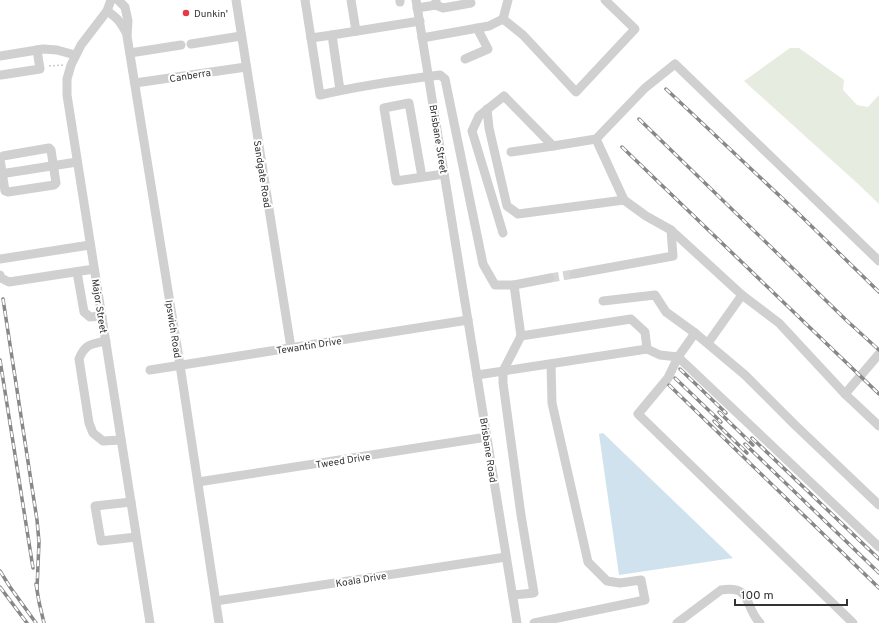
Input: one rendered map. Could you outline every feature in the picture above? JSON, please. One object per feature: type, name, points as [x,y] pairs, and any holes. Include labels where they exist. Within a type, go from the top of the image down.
[{"type":"street","name":"Major Street","points":[[111,0],[107,11],[81,45],[70,65],[67,79],[67,95],[150,623]]},
{"type":"street","name":"Ipswich Road","points":[[118,0],[125,7],[128,21],[127,36],[180,365],[219,623]]},
{"type":"street","name":"Sandgate Road","points":[[236,0],[291,348]]},
{"type":"street","points":[[305,0],[320,95],[340,90],[440,75],[445,79],[483,264],[496,285],[514,285],[550,278]]},
{"type":"street","points":[[351,0],[356,31]]},
{"type":"street","points":[[422,38],[490,26],[503,19],[508,0]]},
{"type":"street","points":[[503,19],[523,35],[576,92],[635,29],[605,0]]},
{"type":"street","points":[[417,4],[436,2],[443,8],[471,3]]},
{"type":"street","name":"Brisbane Street","points":[[417,4],[461,277]]},
{"type":"street","name":"Ipswich Road","points":[[107,11],[116,17],[127,36]]},
{"type":"street","points":[[311,38],[420,21]]},
{"type":"street","points":[[465,59],[488,49],[477,28]]},
{"type":"street","points":[[332,35],[340,90]]},
{"type":"street","points":[[191,44],[241,36]]},
{"type":"street","points":[[130,53],[182,45]]},
{"type":"street","points":[[0,56],[43,49],[57,50],[75,55]]},
{"type":"street","points":[[1,75],[40,69],[37,50]]},
{"type":"street","points":[[510,152],[596,139],[645,88],[674,64],[879,261]]},
{"type":"street","name":"Canberra","points":[[135,83],[246,66]]},
{"type":"street","points":[[503,233],[472,131],[479,116],[504,96],[553,146]]},
{"type":"street","points":[[422,177],[409,103],[384,108],[396,181],[444,174]]},
{"type":"street","points":[[487,109],[490,134],[507,206],[518,214],[624,200]]},
{"type":"street","points":[[596,139],[624,200],[646,216],[671,230],[742,295],[779,323],[845,394],[879,426]]},
{"type":"street","points":[[49,148],[51,150],[54,166],[56,183],[54,185],[8,192],[5,191],[1,174],[0,159],[3,156],[49,148]]},
{"type":"street","points":[[1,174],[77,162]]},
{"type":"street","points":[[574,274],[673,256],[671,230]]},
{"type":"street","points":[[0,259],[90,245]]},
{"type":"street","points":[[0,275],[1,278],[9,282],[94,269]]},
{"type":"street","points":[[77,272],[84,312],[90,317],[102,316]]},
{"type":"street","name":"Brisbane Road","points":[[461,277],[517,623]]},
{"type":"street","points":[[513,595],[534,592],[520,507],[503,383],[503,371],[521,336],[514,285]]},
{"type":"street","points":[[602,301],[655,295],[666,312],[708,343],[745,375],[879,505]]},
{"type":"street","points":[[708,343],[742,295]]},
{"type":"street","points":[[521,336],[631,319],[645,332],[647,349]]},
{"type":"street","name":"Tewantin Drive","points":[[150,370],[468,320]]},
{"type":"street","points":[[695,333],[678,358],[668,378],[638,414],[853,623]]},
{"type":"street","points":[[106,341],[92,343],[82,350],[78,359],[92,433],[103,441],[121,440]]},
{"type":"street","points":[[477,375],[647,349],[660,355],[678,358],[879,547]]},
{"type":"street","points":[[845,394],[879,354]]},
{"type":"street","points":[[534,623],[559,621],[645,600],[641,580],[620,583],[607,581],[588,562],[552,403],[551,364]]},
{"type":"street","name":"Tweed Drive","points":[[198,482],[487,437]]},
{"type":"street","points":[[131,502],[95,506],[101,542],[136,537]]},
{"type":"street","name":"Koala Drive","points":[[216,601],[506,557]]},
{"type":"street","points":[[677,623],[721,590],[729,589],[738,590],[746,597],[752,612],[760,623]]},
{"type":"path","points":[[40,68],[70,65]]},
{"type":"shaded area","points":[[790,48],[799,48],[844,80],[843,90],[857,105],[868,107],[879,95],[879,204],[744,81]]},
{"type":"water","points":[[603,433],[733,558],[619,575],[599,434]]},
{"type":"tunnel","points":[[550,278],[574,274]]},
{"type":"railway","points":[[666,89],[799,214],[879,292]]},
{"type":"railway","points":[[639,119],[845,319],[879,350]]},
{"type":"railway","points":[[622,147],[879,394]]},
{"type":"railway","points":[[3,299],[37,520],[39,542],[37,589]]},
{"type":"railway","points":[[0,360],[33,568]]},
{"type":"railway","points":[[680,369],[726,413]]},
{"type":"railway","points":[[675,378],[721,422]]},
{"type":"railway","points":[[669,385],[879,588]]},
{"type":"railway","points":[[719,412],[753,445]]},
{"type":"railway","points":[[714,421],[747,453]]},
{"type":"railway","points":[[752,438],[879,559]]},
{"type":"railway","points":[[745,444],[879,573]]},
{"type":"railway","points":[[0,571],[36,623]]},
{"type":"railway","points":[[36,584],[44,623]]},
{"type":"railway","points":[[0,587],[27,623]]},
{"type":"place","name":"Dunkin'","points":[[186,13]]}]
